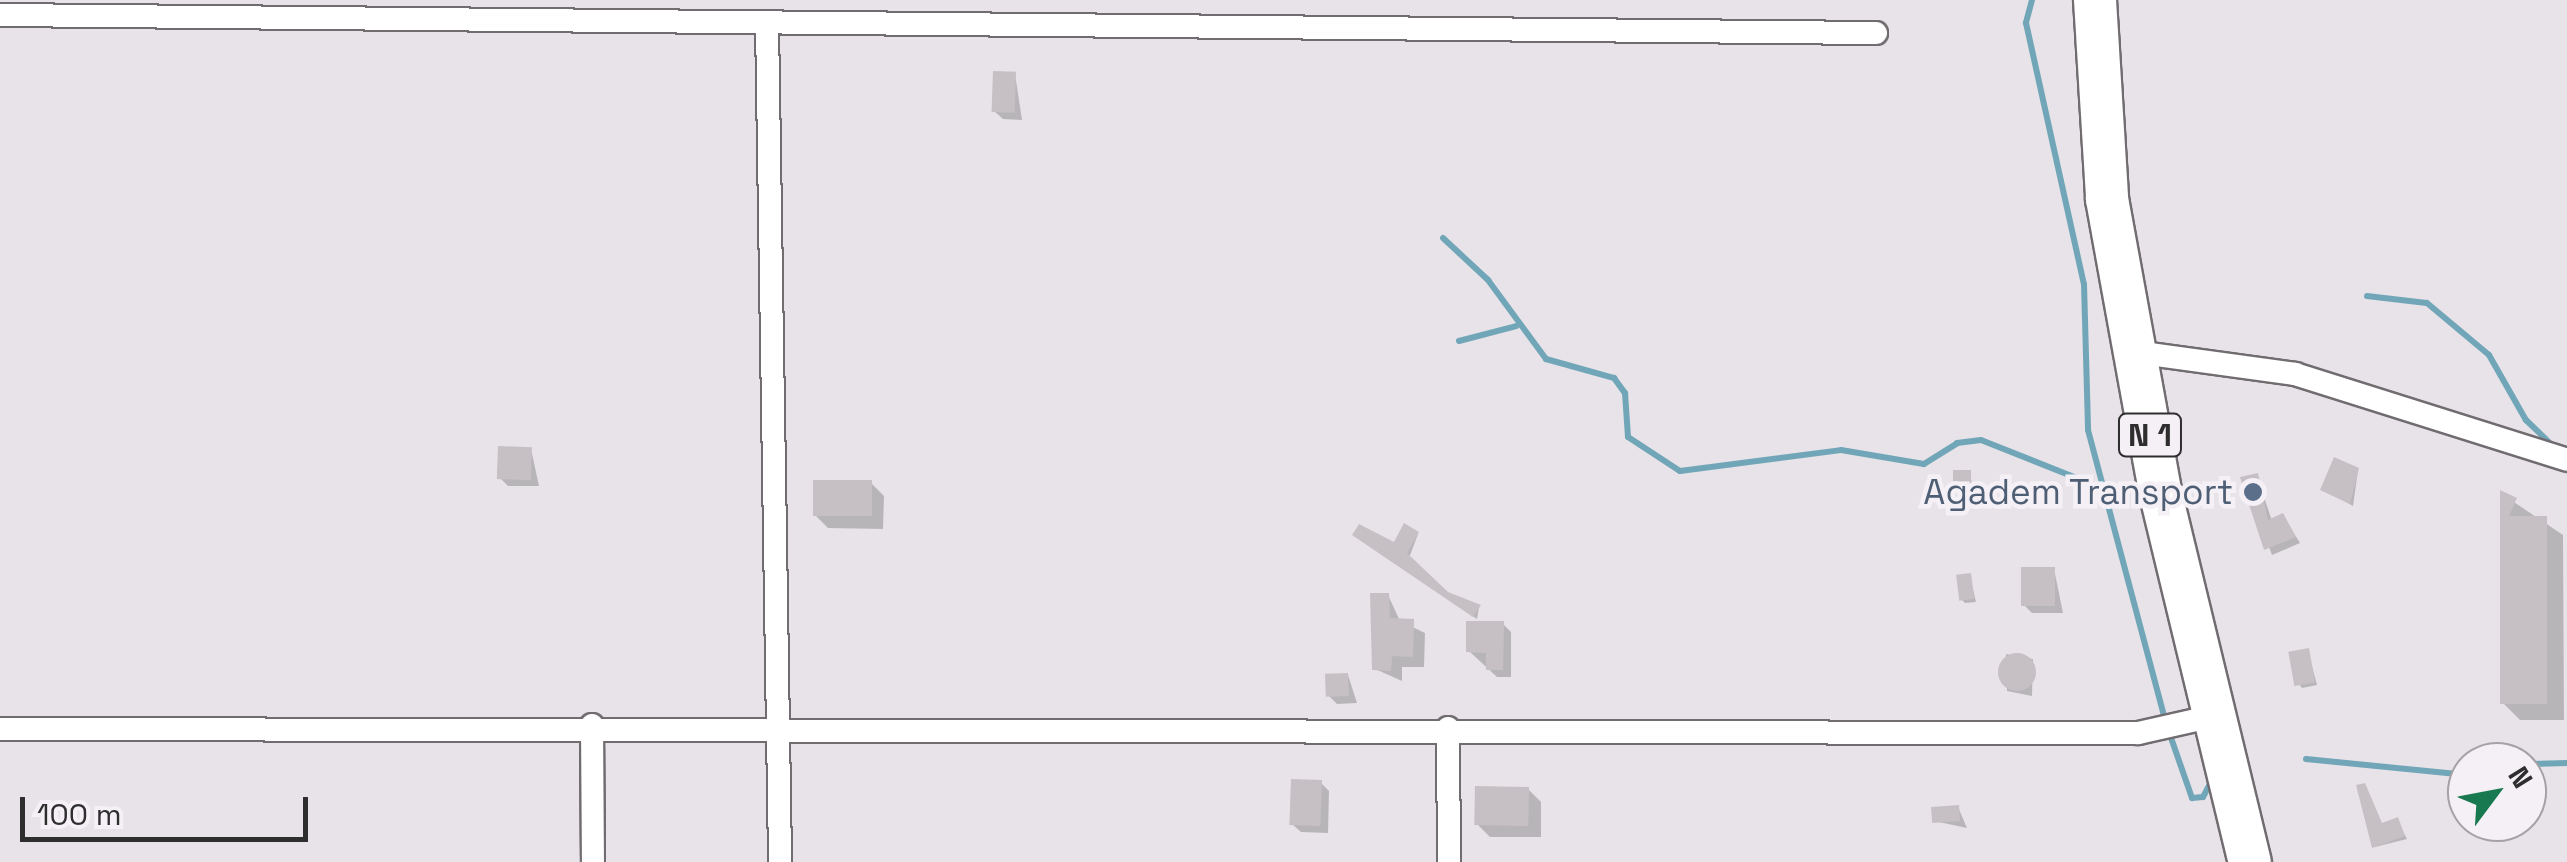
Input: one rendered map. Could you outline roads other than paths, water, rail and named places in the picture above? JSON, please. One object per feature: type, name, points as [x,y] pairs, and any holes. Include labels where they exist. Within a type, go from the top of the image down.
[{"type":"highway","name":"N 1","points":[[2095,0],[2102,153],[2135,352],[2214,716],[2250,862]]},
{"type":"street","points":[[0,16],[1876,32]]},
{"type":"street","points":[[767,22],[780,862]]},
{"type":"street","points":[[2135,352],[2295,374],[2567,460]]},
{"type":"street","points":[[0,729],[780,724],[2138,734],[2214,716]]},
{"type":"street","points":[[592,725],[594,862]]},
{"type":"street","points":[[1448,728],[1449,862]]},
{"type":"waterway","points":[[2032,0],[2026,23],[2084,284],[2088,430],[2165,720]]},
{"type":"waterway","points":[[1443,238],[1488,280],[1546,359],[1614,378],[1625,393],[1628,437],[1680,471],[1841,450],[1924,464],[1957,443],[1981,440],[2104,489]]},
{"type":"waterway","points":[[2367,296],[2427,303],[2489,355],[2526,420],[2555,448]]},
{"type":"waterway","points":[[1459,341],[1516,326]]},
{"type":"waterway","points":[[2169,732],[2192,798],[2203,797],[2212,780]]},
{"type":"waterway","points":[[2306,759],[2447,773]]},
{"type":"waterway","points":[[2547,764],[2567,763]]},
{"type":"place","name":"Agadem Transport","points":[[2253,492]]}]
